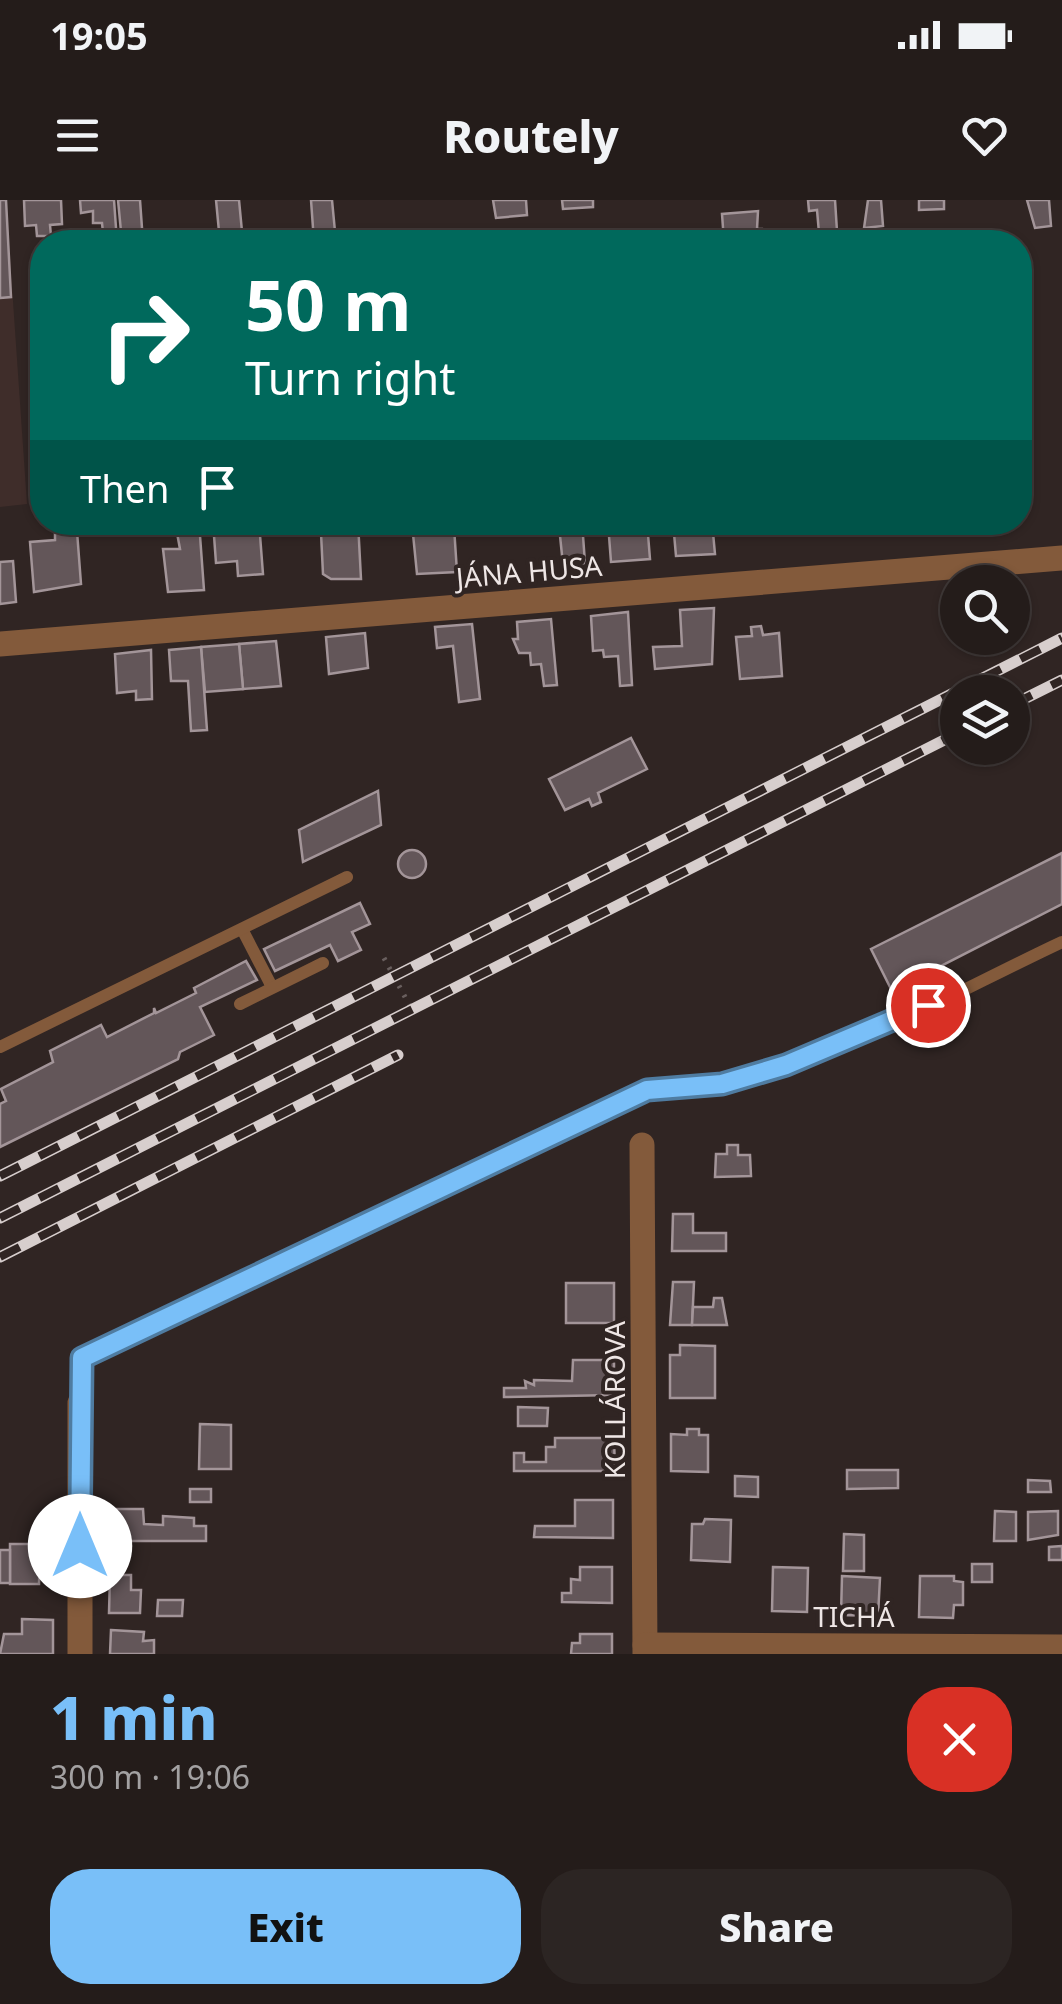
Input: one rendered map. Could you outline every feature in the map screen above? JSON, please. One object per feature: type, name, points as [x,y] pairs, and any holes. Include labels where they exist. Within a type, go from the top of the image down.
[{"type":"street","name":"JÁNA HUSA","points":[[0,644],[1062,558]]},
{"type":"street","name":"KOLLÁROVA","points":[[642,1145],[645,1649]]},
{"type":"street","points":[[80,1402],[80,1654]]},
{"type":"street","name":"TICHÁ","points":[[645,1649],[1062,1647]]},
{"type":"lane","points":[[0,1047],[347,877]]},
{"type":"lane","points":[[242,929],[272,987]]},
{"type":"lane","points":[[80,1402],[82,1358],[647,1090],[722,1084],[786,1065],[861,1037],[1062,942]]},
{"type":"lane","points":[[240,1004],[323,963]]},
{"type":"path","points":[[384,958],[412,1010]]},
{"type":"shaded area","points":[[0,200],[6,200],[27,504],[0,507]]},
{"type":"building","points":[[0,200],[6,200],[11,297],[0,298]]},
{"type":"building","points":[[24,200],[61,200],[62,224],[50,225],[50,230],[25,226]]},
{"type":"building","points":[[80,200],[114,200],[116,230],[103,230],[102,223],[93,223],[93,211],[81,213]]},
{"type":"building","points":[[118,200],[140,200],[142,230],[121,230]]},
{"type":"building","points":[[216,200],[239,200],[242,230],[219,230]]},
{"type":"building","points":[[311,200],[332,200],[335,230],[313,230]]},
{"type":"building","points":[[493,200],[526,200],[527,215],[496,218]]},
{"type":"building","points":[[562,200],[593,200],[593,207],[563,209]]},
{"type":"building","points":[[808,200],[835,200],[837,230],[819,230],[817,210],[809,211]]},
{"type":"building","points":[[868,200],[881,200],[883,226],[864,228]]},
{"type":"building","points":[[919,200],[944,200],[944,209],[919,210]]},
{"type":"building","points":[[1027,200],[1049,200],[1051,226],[1035,228]]},
{"type":"building","points":[[758,211],[757,229],[762,230],[723,230],[722,214]]},
{"type":"building","points":[[55,535],[77,535],[81,584],[34,592],[30,542],[55,540]]},
{"type":"building","points":[[177,535],[200,535],[204,590],[168,592],[163,549],[180,549]]},
{"type":"building","points":[[214,535],[260,535],[263,574],[238,576],[237,561],[216,563]]},
{"type":"building","points":[[321,535],[359,535],[361,579],[331,579],[323,574]]},
{"type":"building","points":[[413,535],[455,535],[457,572],[417,574]]},
{"type":"building","points":[[560,535],[583,535],[585,563],[563,565]]},
{"type":"building","points":[[609,535],[648,535],[650,559],[611,562]]},
{"type":"building","points":[[674,535],[713,535],[715,554],[676,556]]},
{"type":"building","points":[[13,561],[16,602],[0,604],[0,562]]},
{"type":"building","points":[[714,608],[712,664],[655,669],[653,647],[682,646],[680,610]]},
{"type":"building","points":[[628,612],[632,685],[620,686],[618,656],[604,657],[603,650],[593,651],[591,616]]},
{"type":"building","points":[[551,619],[557,685],[544,686],[541,664],[531,665],[530,653],[519,653],[513,639],[518,639],[517,622]]},
{"type":"building","points":[[472,624],[480,699],[459,702],[453,646],[437,648],[435,627]]},
{"type":"building","points":[[761,626],[763,635],[779,633],[782,676],[740,679],[736,637],[752,636],[751,627]]},
{"type":"building","points":[[365,633],[368,668],[329,674],[326,637]]},
{"type":"building","points":[[276,641],[281,686],[243,689],[239,644]]},
{"type":"building","points":[[239,644],[243,689],[205,692],[201,647]]},
{"type":"building","points":[[201,647],[207,730],[191,731],[188,681],[171,681],[169,650]]},
{"type":"building","points":[[151,650],[152,699],[136,700],[136,691],[117,693],[115,654]]},
{"type":"building","points":[[631,738],[647,769],[598,793],[601,802],[592,806],[589,799],[565,810],[549,779]]},
{"type":"building","points":[[378,791],[381,825],[303,862],[299,830]]},
{"type":"building","points":[[412,850],[422,854],[426,864],[422,874],[412,878],[402,874],[398,864],[402,854]]},
{"type":"building","points":[[1062,853],[1062,904],[892,991],[871,949]]},
{"type":"building","points":[[360,903],[370,924],[352,932],[361,950],[338,961],[330,945],[275,971],[264,949]]},
{"type":"building","points":[[246,961],[257,980],[200,1007],[214,1035],[180,1052],[178,1059],[0,1147],[0,1104],[6,1101],[1,1089],[53,1062],[50,1051],[101,1025],[107,1037],[154,1013],[154,1008],[156,1013],[196,993],[194,988]]},
{"type":"building","points":[[727,1145],[738,1145],[738,1155],[750,1155],[751,1176],[715,1177],[716,1154],[727,1154]]},
{"type":"building","points":[[673,1214],[693,1214],[693,1233],[726,1233],[726,1251],[672,1251]]},
{"type":"building","points":[[673,1282],[694,1282],[692,1325],[670,1325]]},
{"type":"building","points":[[566,1283],[614,1283],[614,1323],[566,1323]]},
{"type":"building","points":[[714,1298],[722,1298],[727,1325],[692,1325],[693,1307],[713,1307]]},
{"type":"building","points":[[680,1345],[715,1346],[715,1398],[670,1398],[670,1355],[680,1355]]},
{"type":"building","points":[[573,1360],[614,1360],[614,1395],[504,1397],[504,1388],[526,1388],[525,1381],[534,1385],[534,1380],[572,1381]]},
{"type":"building","points":[[518,1407],[548,1408],[547,1426],[518,1426]]},
{"type":"building","points":[[200,1424],[231,1425],[231,1469],[199,1469]]},
{"type":"building","points":[[687,1429],[699,1429],[699,1435],[708,1435],[708,1472],[671,1471],[671,1434],[687,1435]]},
{"type":"building","points":[[555,1438],[614,1438],[615,1471],[514,1471],[514,1453],[524,1453],[524,1462],[546,1462],[546,1447],[555,1447]]},
{"type":"building","points":[[847,1470],[898,1470],[898,1488],[847,1489]]},
{"type":"building","points":[[735,1476],[758,1477],[758,1497],[735,1496]]},
{"type":"building","points":[[1028,1480],[1050,1481],[1051,1492],[1028,1492]]},
{"type":"building","points":[[190,1489],[211,1489],[211,1502],[190,1502]]},
{"type":"building","points":[[575,1500],[613,1500],[613,1538],[534,1537],[535,1526],[575,1526]]},
{"type":"building","points":[[110,1509],[143,1509],[144,1524],[163,1525],[163,1516],[194,1518],[194,1526],[206,1526],[206,1541],[109,1541]]},
{"type":"building","points":[[995,1511],[1016,1512],[1016,1541],[994,1541]]},
{"type":"building","points":[[1058,1511],[1058,1535],[1028,1540],[1028,1512]]},
{"type":"building","points":[[705,1519],[731,1520],[730,1562],[691,1560],[692,1524],[703,1524]]},
{"type":"building","points":[[844,1534],[864,1535],[864,1571],[843,1571]]},
{"type":"building","points":[[10,1544],[40,1544],[39,1584],[10,1584]]},
{"type":"building","points":[[1062,1546],[1062,1560],[1049,1560],[1049,1547]]},
{"type":"building","points":[[0,1550],[10,1550],[10,1583],[0,1583]]},
{"type":"building","points":[[972,1564],[992,1564],[992,1582],[972,1582]]},
{"type":"building","points":[[580,1567],[612,1567],[612,1603],[562,1602],[562,1593],[571,1593],[571,1579],[580,1580]]},
{"type":"building","points":[[773,1567],[808,1568],[807,1612],[772,1611]]},
{"type":"building","points":[[110,1575],[131,1575],[131,1590],[141,1590],[140,1613],[109,1613]]},
{"type":"building","points":[[842,1576],[880,1578],[878,1616],[841,1615]]},
{"type":"building","points":[[920,1576],[954,1576],[954,1581],[963,1582],[963,1605],[954,1605],[953,1618],[919,1617]]},
{"type":"building","points":[[158,1600],[183,1600],[182,1616],[157,1616]]},
{"type":"building","points":[[22,1619],[53,1620],[53,1654],[0,1654],[4,1634],[22,1634]]},
{"type":"building","points":[[111,1630],[144,1632],[143,1641],[154,1640],[154,1654],[110,1654]]},
{"type":"building","points":[[580,1634],[612,1634],[612,1654],[571,1654],[572,1643],[580,1643]]},
{"type":"railway","points":[[0,1176],[1062,638]]},
{"type":"railway","points":[[1030,696],[1062,680]]},
{"type":"railway","points":[[0,1218],[940,742]]},
{"type":"railway","points":[[0,1257],[398,1055]]},
{"type":"route","points":[[80,1546],[82,1358],[647,1090],[722,1084],[786,1065],[861,1037],[928,1005]]}]
